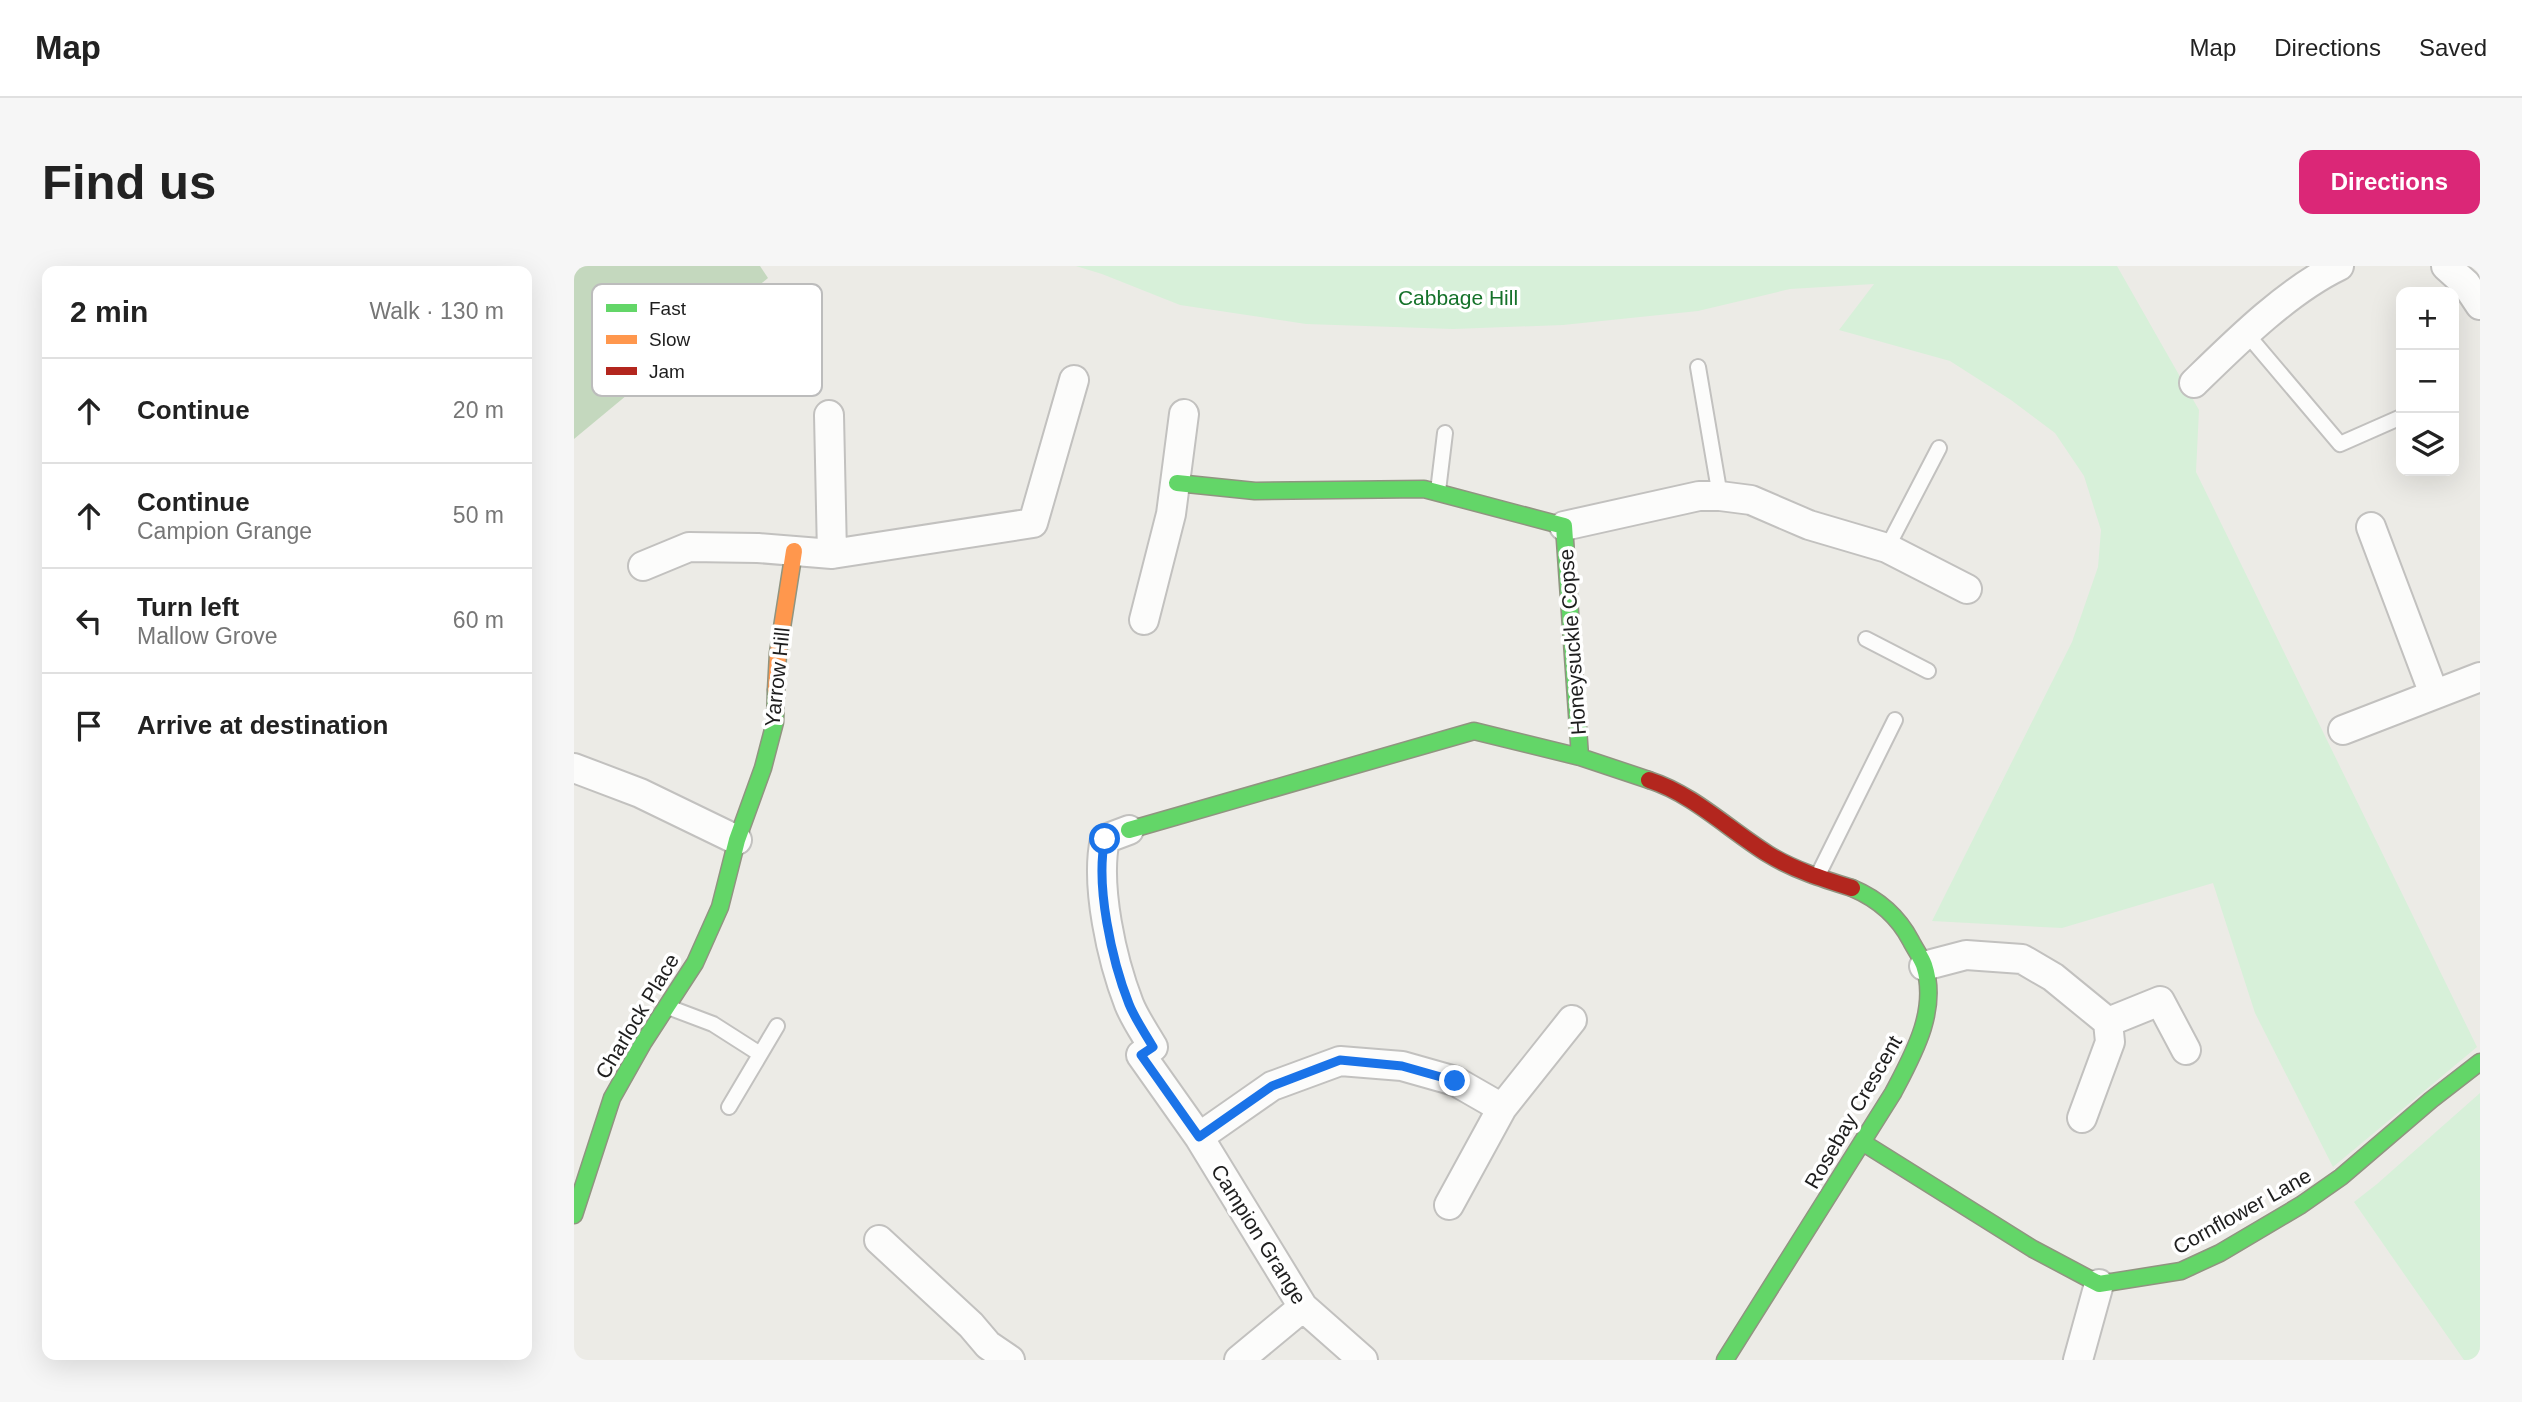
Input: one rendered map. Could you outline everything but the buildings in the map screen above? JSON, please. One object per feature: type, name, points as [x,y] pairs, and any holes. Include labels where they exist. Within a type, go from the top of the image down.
[{"type":"street","points":[[2194,383],[2246,333],[2297,293],[2339,266]]},
{"type":"street","points":[[2446,266],[2466,284],[2480,305]]},
{"type":"street","points":[[643,566],[689,547],[832,554],[1038,526],[1074,380]]},
{"type":"street","points":[[1144,620],[1171,514],[1184,414]]},
{"type":"street","points":[[829,415],[832,554]]},
{"type":"street","name":"Honeysuckle Copse","points":[[1177,482],[1255,491],[1424,489],[1564,526],[1699,496],[1751,500],[1809,525],[1887,548],[1967,589]]},
{"type":"street","name":"Honeysuckle Copse","points":[[1564,526],[1580,757]]},
{"type":"street","points":[[2371,527],[2434,694]]},
{"type":"street","name":"Yarrow Hill","points":[[737,840],[763,768],[775,722],[778,653],[794,551]]},
{"type":"street","points":[[2343,730],[2480,677]]},
{"type":"street","name":"Rosebay Crescent","points":[[1129,830],[1474,731],[1580,757],[1671,787],[1768,854],[1817,878],[1855,889],[1889,909],[1906,931],[1924,966],[1928,996],[1916,1050],[1893,1093],[1725,1360]]},
{"type":"street","points":[[574,768],[640,793],[737,840]]},
{"type":"street","name":"Campion Grange","points":[[1129,830],[1105,839],[1102,851],[1112,952],[1130,1006],[1153,1047],[1141,1055],[1199,1137],[1303,1307],[1363,1360]]},
{"type":"street","name":"Charlock Place","points":[[574,1215],[612,1098],[695,963],[720,907],[737,840]]},
{"type":"street","points":[[1924,966],[1966,955],[2022,959],[2053,977],[2108,1022],[2110,1042],[2082,1118]]},
{"type":"street","points":[[2108,1022],[2160,1001],[2186,1050]]},
{"type":"street","points":[[1450,1205],[1502,1108],[1572,1020]]},
{"type":"street","points":[[1199,1137],[1272,1086],[1340,1060],[1402,1066],[1442,1077],[1455,1081],[1502,1108]]},
{"type":"street","name":"Cornflower Lane","points":[[2099,1284],[2181,1271],[2220,1253],[2342,1177],[2476,1064]]},
{"type":"street","points":[[1862,1142],[2033,1249],[2099,1284],[2078,1360]]},
{"type":"street","points":[[879,1240],[971,1325],[988,1345],[1010,1360]]},
{"type":"street","points":[[1239,1360],[1303,1307]]},
{"type":"lane","points":[[2246,333],[2340,444],[2396,419]]},
{"type":"lane","points":[[1698,367],[1720,496]]},
{"type":"lane","points":[[1438,492],[1445,433]]},
{"type":"lane","points":[[1887,548],[1939,448]]},
{"type":"lane","points":[[1866,639],[1928,671]]},
{"type":"lane","points":[[1817,878],[1895,720]]},
{"type":"lane","points":[[667,1006],[713,1024],[760,1054]]},
{"type":"lane","points":[[729,1107],[777,1026]]},
{"type":"green space","points":[[574,266],[760,266],[768,278],[761,284],[592,284],[592,396],[626,396],[574,439]]},
{"type":"green space","name":"Cabbage Hill","points":[[1076,266],[2117,266],[2199,410],[2196,472],[2477,1047],[2333,1167],[2255,1013],[2213,883],[2062,928],[1932,921],[2072,642],[2098,567],[2101,530],[2084,476],[2055,433],[2011,400],[1950,361],[1839,330],[1874,284],[1790,289],[1698,311],[1563,325],[1453,329],[1306,324],[1180,305]]},
{"type":"green space","points":[[2480,1093],[2480,1360],[2464,1360],[2354,1202]]},
{"type":"traffic: fast","points":[[1177,483],[1255,491],[1424,489],[1564,526],[1580,757]]},
{"type":"traffic: fast","points":[[574,1215],[612,1098],[643,1043],[695,963],[720,907],[737,840],[763,768],[775,722],[776,690]]},
{"type":"traffic: fast","points":[[1129,830],[1474,731],[1580,757],[1649,780]]},
{"type":"traffic: fast","points":[[1725,1360],[1893,1093],[1922,1032],[1928,999],[1924,965],[1906,932],[1886,909],[1852,888]]},
{"type":"traffic: fast","points":[[1862,1142],[2033,1249],[2099,1284],[2181,1271],[2220,1253],[2301,1205],[2341,1177],[2480,1062]]},
{"type":"traffic: slow","points":[[776,690],[778,653],[794,551]]},
{"type":"traffic: jam","points":[[1649,780],[1681,794],[1778,860],[1809,874],[1852,888]]},
{"type":"route","points":[[1105,839],[1102,851],[1103,870],[1112,952],[1130,1006],[1153,1047],[1141,1055],[1199,1137],[1272,1086],[1340,1060],[1402,1066],[1455,1081]]}]
